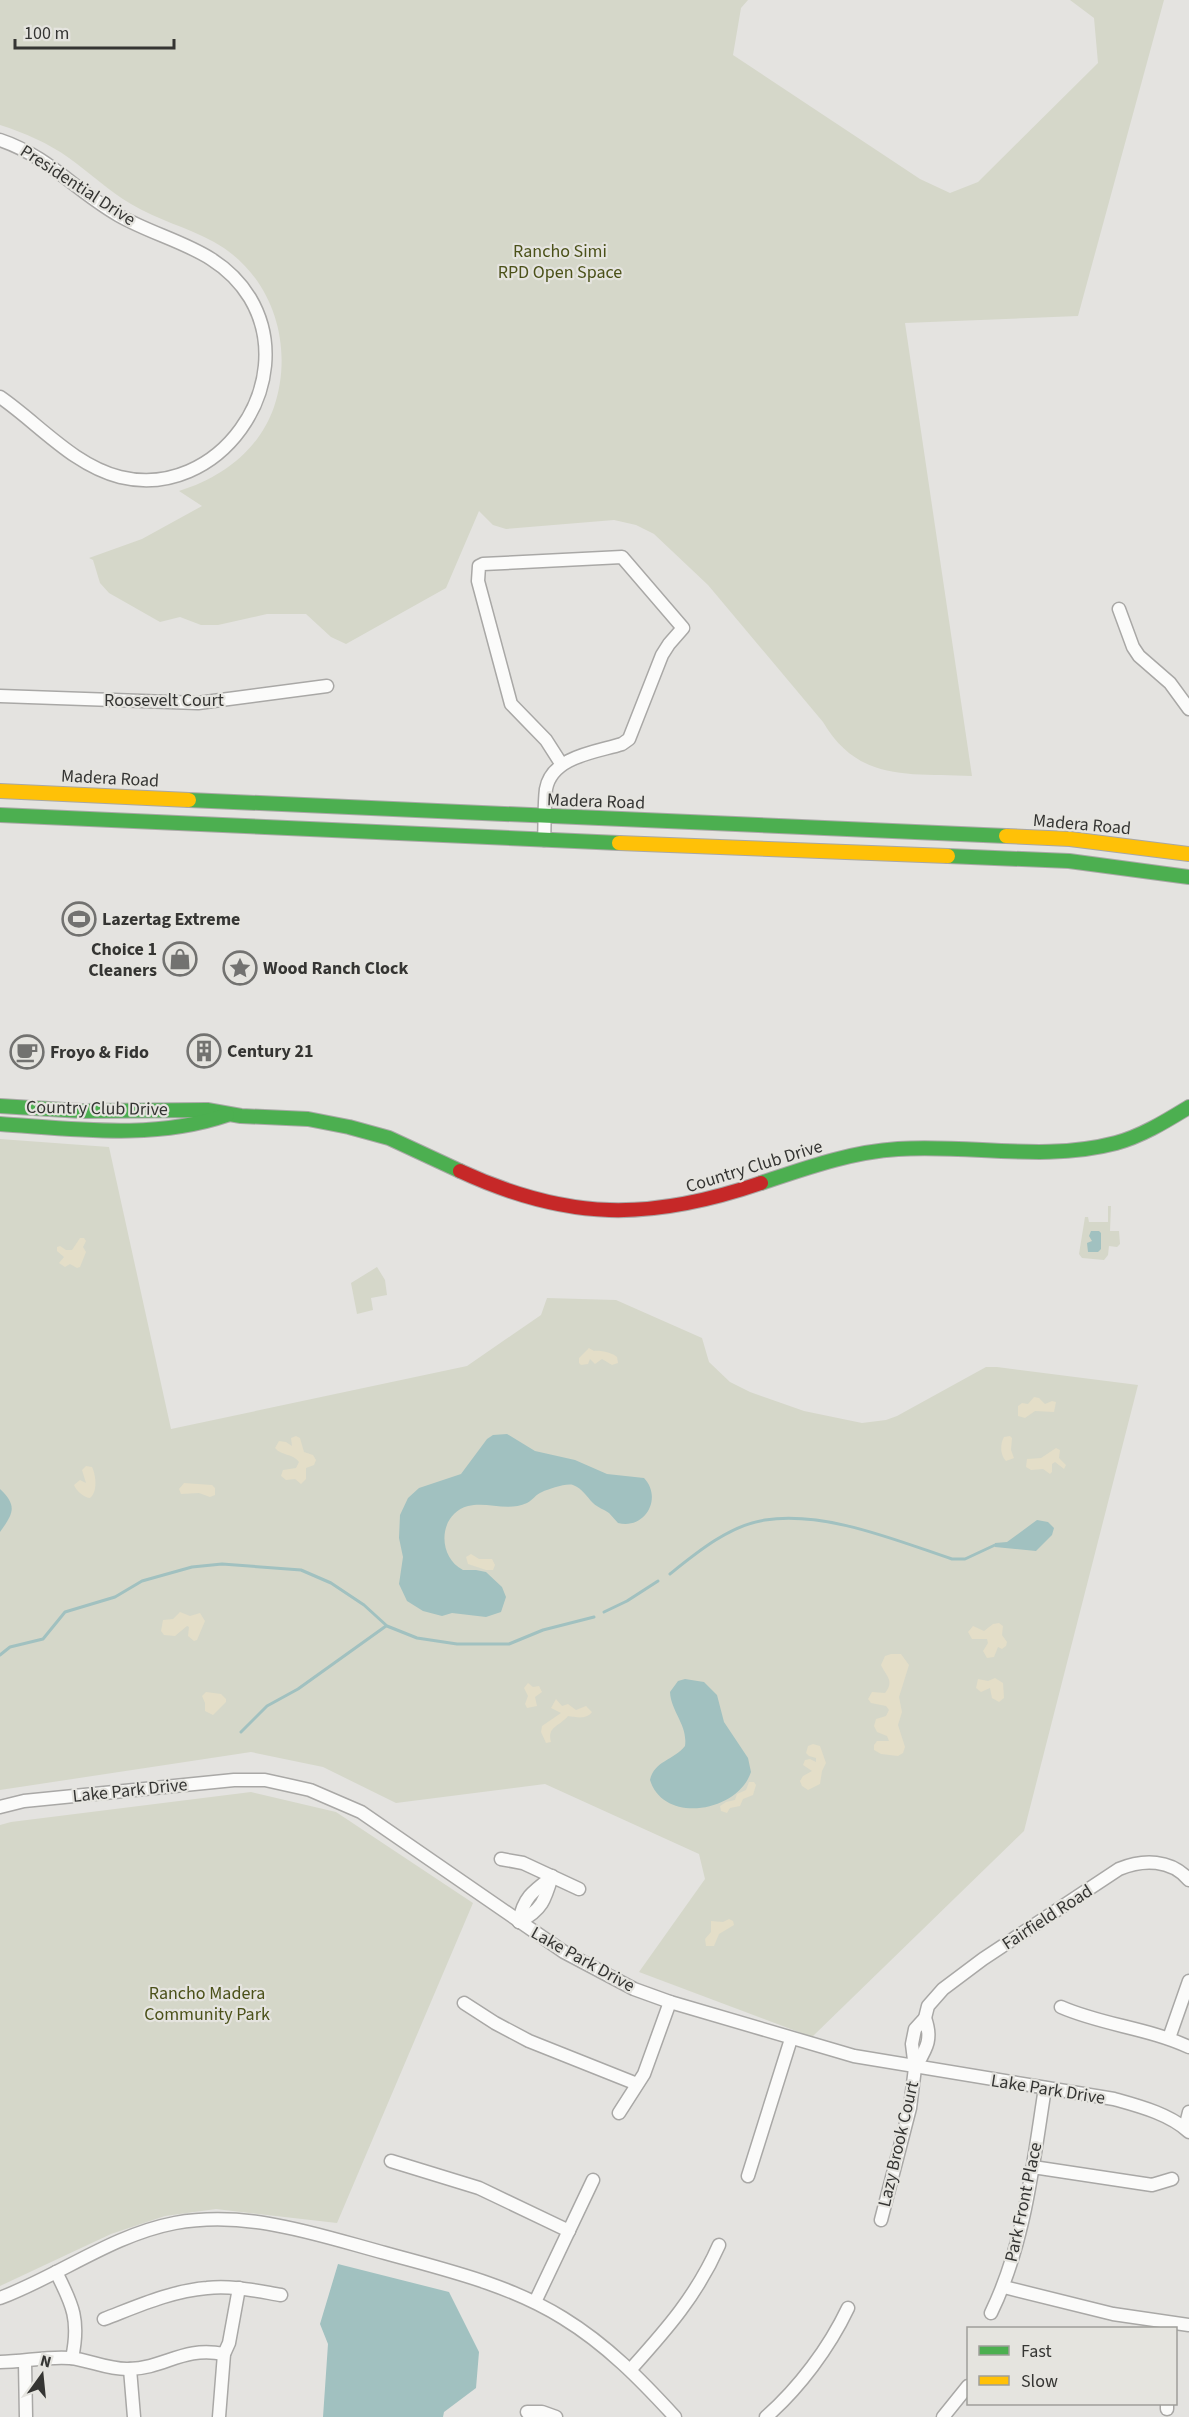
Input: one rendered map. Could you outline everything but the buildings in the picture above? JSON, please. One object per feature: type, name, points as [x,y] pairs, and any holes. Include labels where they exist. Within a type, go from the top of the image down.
[{"type":"main road","name":"Madera Road","points":[[0,791],[545,817],[1070,838],[1189,854]]},
{"type":"main road","points":[[0,815],[1069,861],[1189,877]]},
{"type":"main road","name":"Country Club Drive","points":[[0,1106],[82,1111],[207,1110],[227,1115],[302,1119],[380,1135],[414,1148],[461,1172],[521,1194],[586,1208],[632,1210],[679,1207],[714,1199],[819,1164],[864,1153],[894,1149],[928,1148],[1034,1153],[1092,1150],[1148,1132],[1189,1107]]},
{"type":"main road","name":"Country Club Drive","points":[[0,1124],[125,1129],[174,1127],[212,1122],[227,1115]]},
{"type":"street","name":"Presidential Drive","points":[[0,140],[39,157],[118,215],[196,249],[227,270],[240,284],[258,315],[264,335],[266,354],[261,391],[253,412],[224,449],[190,470],[156,479],[122,477],[92,467],[0,397]]},
{"type":"street","points":[[544,840],[549,779],[562,765],[629,740],[662,655],[683,628],[622,557],[483,564],[479,567],[478,581],[512,704],[546,740],[562,765]]},
{"type":"street","points":[[1119,609],[1133,647],[1139,656],[1170,683],[1189,708]]},
{"type":"street","name":"Roosevelt Court","points":[[0,696],[198,703],[327,686]]},
{"type":"street","name":"Lake Park Drive","points":[[0,1808],[24,1801],[234,1780],[265,1780],[289,1784],[336,1799],[361,1812],[519,1922],[598,1971],[634,1989],[791,2039],[854,2056],[915,2068],[1114,2099],[1165,2117],[1188,2128]]},
{"type":"street","points":[[501,1859],[523,1863],[579,1889]]},
{"type":"street","name":"Fairfield Road","points":[[915,2068],[927,2047],[929,2031],[925,2018],[928,2006],[943,1989],[983,1959],[1119,1869],[1138,1863],[1156,1863],[1175,1869],[1189,1880]]},
{"type":"street","points":[[519,1922],[534,1914],[545,1900],[552,1876]]},
{"type":"street","points":[[1169,2038],[1189,1981]]},
{"type":"street","points":[[619,2113],[644,2074],[670,2002]]},
{"type":"street","points":[[464,2003],[529,2041],[637,2084]]},
{"type":"street","points":[[1061,2007],[1084,2017],[1169,2038],[1189,2047]]},
{"type":"street","points":[[748,2176],[791,2039]]},
{"type":"street","name":"Lazy Brook Court","points":[[881,2220],[910,2108],[915,2068]]},
{"type":"street","name":"Park Front Place","points":[[991,2313],[1004,2287],[1023,2218],[1045,2088]]},
{"type":"street","points":[[1188,2128],[1189,2112]]},
{"type":"street","points":[[391,2162],[479,2188],[569,2231]]},
{"type":"street","points":[[1033,2167],[1152,2185],[1172,2179]]},
{"type":"street","points":[[535,2302],[593,2180]]},
{"type":"street","points":[[0,2298],[24,2289],[113,2243],[151,2229],[195,2220],[242,2219],[287,2226],[465,2275],[535,2302],[587,2334],[631,2369],[675,2417]]},
{"type":"street","points":[[631,2369],[692,2298],[719,2245]]},
{"type":"street","points":[[56,2272],[71,2302],[75,2317],[76,2337],[72,2358]]},
{"type":"street","points":[[104,2319],[181,2292],[208,2287],[239,2288],[281,2295]]},
{"type":"street","points":[[1004,2287],[1175,2327]]},
{"type":"street","points":[[219,2417],[224,2354],[229,2343],[239,2288]]},
{"type":"street","points":[[766,2417],[796,2386],[818,2358],[838,2329],[848,2308]]},
{"type":"street","points":[[0,2362],[72,2358],[109,2368],[130,2369],[149,2366],[192,2352],[210,2351],[224,2354]]},
{"type":"street","points":[[25,2362],[26,2417]]},
{"type":"street","points":[[130,2369],[134,2417]]},
{"type":"street","points":[[946,2416],[967,2389]]},
{"type":"street","points":[[527,2412],[542,2412],[556,2417]]},
{"type":"green space","name":"Rancho Simi RPD Open Space","points":[[0,0],[748,0],[741,8],[733,55],[920,179],[950,193],[978,182],[1098,63],[1094,18],[1070,0],[1164,0],[1078,316],[905,323],[972,776],[907,774],[888,771],[853,756],[837,742],[823,722],[708,585],[654,534],[636,525],[614,520],[506,529],[493,525],[479,511],[446,588],[346,644],[331,637],[306,614],[267,614],[218,625],[201,625],[180,617],[160,622],[109,593],[100,583],[93,560],[89,558],[142,539],[202,506],[179,491],[224,470],[249,449],[259,436],[274,407],[280,383],[282,360],[280,336],[274,313],[264,292],[251,273],[234,256],[214,242],[131,204],[53,148],[0,125]]},
{"type":"green space","points":[[0,1139],[109,1147],[171,1429],[467,1366],[541,1315],[547,1298],[616,1300],[702,1338],[709,1362],[730,1382],[750,1392],[804,1411],[862,1423],[897,1416],[986,1367],[1138,1385],[1024,1831],[812,2037],[639,1972],[705,1879],[699,1854],[545,1784],[396,1803],[323,1767],[251,1752],[0,1790]]},
{"type":"green space","points":[[1108,1206],[1111,1206],[1110,1231],[1119,1231],[1120,1244],[1117,1247],[1109,1246],[1108,1255],[1104,1260],[1082,1258],[1079,1254],[1085,1217],[1088,1217],[1089,1222],[1108,1222]]},
{"type":"green space","points":[[377,1267],[385,1280],[387,1295],[371,1298],[373,1310],[357,1314],[351,1283]]},
{"type":"green space","name":"Rancho Madera Community Park","points":[[251,1792],[336,1812],[473,1903],[337,2223],[216,2209],[165,2216],[111,2234],[0,2286],[0,1825]]},
{"type":"sand","points":[[80,1238],[86,1241],[83,1247],[86,1252],[80,1267],[77,1268],[70,1264],[65,1267],[59,1263],[64,1257],[57,1251],[57,1247],[72,1250]]},
{"type":"sand","points":[[589,1348],[613,1354],[617,1357],[618,1363],[612,1365],[602,1359],[595,1364],[590,1359],[588,1364],[581,1365],[579,1358]]},
{"type":"sand","points":[[1034,1397],[1039,1398],[1045,1404],[1056,1402],[1054,1412],[1035,1411],[1025,1418],[1018,1416],[1018,1406],[1022,1403],[1028,1404]]},
{"type":"sand","points":[[296,1436],[300,1438],[304,1452],[313,1455],[316,1460],[314,1465],[306,1468],[306,1479],[301,1484],[295,1479],[286,1480],[281,1476],[283,1470],[296,1468],[299,1462],[275,1448],[279,1441],[292,1446],[291,1438]]},
{"type":"sand","points":[[1010,1436],[1014,1458],[1006,1461],[1001,1449],[1004,1437]]},
{"type":"sand","points":[[1056,1448],[1060,1450],[1059,1458],[1066,1465],[1064,1469],[1055,1462],[1052,1464],[1050,1474],[1043,1469],[1031,1470],[1026,1467],[1027,1459],[1041,1458]]},
{"type":"sand","points":[[86,1466],[92,1467],[95,1479],[94,1492],[90,1498],[81,1494],[74,1485],[80,1480],[86,1483],[82,1470]]},
{"type":"sand","points":[[184,1483],[212,1485],[215,1488],[215,1495],[210,1497],[199,1493],[181,1494],[179,1489]]},
{"type":"sand","points":[[471,1554],[479,1559],[492,1559],[495,1565],[493,1570],[468,1564],[466,1557]]},
{"type":"sand","points":[[180,1612],[190,1616],[200,1613],[205,1621],[197,1640],[194,1641],[188,1636],[189,1627],[187,1626],[175,1636],[164,1635],[161,1631],[163,1620],[173,1619]]},
{"type":"sand","points":[[999,1623],[1003,1626],[1002,1635],[1007,1642],[1006,1646],[1002,1649],[998,1647],[994,1657],[987,1658],[983,1651],[988,1643],[987,1639],[972,1639],[968,1632],[973,1626],[984,1631],[993,1624]]},
{"type":"sand","points":[[901,1654],[909,1665],[899,1697],[902,1712],[898,1725],[905,1747],[903,1753],[898,1756],[881,1754],[874,1750],[877,1741],[889,1741],[887,1736],[877,1732],[874,1726],[876,1719],[886,1716],[889,1710],[886,1706],[871,1703],[868,1699],[872,1692],[885,1693],[888,1689],[889,1679],[881,1665],[885,1656]]},
{"type":"sand","points":[[995,1678],[1003,1683],[1004,1698],[999,1702],[992,1698],[990,1688],[981,1692],[976,1688],[978,1679],[988,1681]]},
{"type":"sand","points":[[528,1683],[533,1687],[539,1686],[542,1692],[535,1697],[537,1706],[527,1708],[525,1704],[528,1696],[524,1688]]},
{"type":"sand","points":[[206,1692],[221,1694],[226,1699],[226,1702],[213,1715],[205,1711],[202,1696]]},
{"type":"sand","points":[[556,1699],[562,1706],[568,1704],[576,1710],[586,1706],[592,1712],[584,1717],[568,1716],[552,1730],[551,1742],[546,1743],[541,1732],[542,1726],[561,1713],[551,1708]]},
{"type":"sand","points":[[813,1744],[820,1746],[826,1763],[820,1784],[808,1790],[802,1786],[800,1781],[803,1776],[812,1771],[803,1765],[805,1760],[810,1759],[816,1762],[816,1758],[806,1753],[808,1746]]},
{"type":"sand","points":[[749,1782],[754,1782],[756,1785],[753,1795],[743,1799],[740,1806],[730,1808],[727,1813],[721,1811],[720,1806],[735,1800],[737,1794],[746,1790]]},
{"type":"sand","points":[[729,1919],[734,1925],[719,1934],[714,1946],[706,1946],[705,1939],[711,1932],[711,1921],[723,1922]]},
{"type":"water","points":[[1091,1231],[1101,1233],[1101,1249],[1098,1252],[1088,1252],[1087,1243],[1092,1241],[1089,1236]]},
{"type":"water","points":[[507,1434],[535,1451],[575,1460],[607,1474],[644,1478],[652,1494],[648,1511],[636,1522],[618,1523],[609,1513],[593,1503],[573,1485],[542,1492],[520,1506],[468,1506],[458,1511],[446,1526],[445,1546],[455,1564],[463,1570],[486,1572],[502,1587],[506,1597],[501,1612],[486,1617],[452,1613],[442,1616],[423,1611],[407,1601],[399,1584],[403,1557],[399,1538],[400,1515],[408,1498],[419,1488],[461,1474],[487,1439],[493,1435]]},
{"type":"water","points":[[0,1489],[9,1500],[12,1510],[0,1532]]},
{"type":"water","points":[[1037,1520],[1048,1522],[1054,1528],[1052,1535],[1036,1551],[995,1547],[995,1543],[1007,1542]]},
{"type":"water","points":[[685,1679],[704,1682],[717,1695],[724,1722],[748,1758],[751,1772],[744,1786],[732,1796],[717,1804],[701,1808],[685,1808],[670,1803],[658,1794],[650,1780],[660,1765],[685,1746],[684,1732],[670,1692],[678,1681]]},
{"type":"water","points":[[338,2264],[449,2292],[479,2352],[476,2388],[444,2412],[443,2417],[323,2417],[328,2344],[320,2324]]},
{"type":"waterway","points":[[670,1574],[726,1534],[765,1520],[788,1518],[836,1523],[884,1536],[952,1559],[965,1559],[995,1545]]},
{"type":"waterway","points":[[0,1655],[10,1647],[43,1639],[65,1612],[115,1597],[142,1581],[192,1567],[222,1564],[301,1570],[331,1583],[364,1605],[387,1626],[417,1638],[457,1644],[509,1644],[543,1630],[594,1617]]},
{"type":"waterway","points":[[604,1612],[627,1601],[658,1581]]},
{"type":"waterway","points":[[241,1732],[267,1706],[298,1689],[386,1626]]},
{"type":"traffic: fast","points":[[189,800],[1006,836]]},
{"type":"traffic: fast","points":[[0,815],[619,843]]},
{"type":"traffic: fast","points":[[948,856],[1069,861],[1189,877]]},
{"type":"traffic: fast","points":[[0,1106],[82,1111],[207,1110],[241,1116],[308,1119],[389,1138],[460,1171]]},
{"type":"traffic: fast","points":[[761,1183],[863,1153],[898,1149],[1035,1152],[1089,1149],[1135,1136],[1154,1128],[1189,1107]]},
{"type":"traffic: fast","points":[[0,1124],[86,1130],[143,1130],[171,1128],[227,1115]]},
{"type":"traffic: slow","points":[[0,791],[189,800]]},
{"type":"traffic: slow","points":[[1006,836],[1070,839],[1189,854]]},
{"type":"traffic: slow","points":[[619,843],[948,856]]},
{"type":"traffic: jam","points":[[460,1171],[537,1199],[573,1207],[609,1210],[645,1209],[682,1204],[761,1183]]},
{"type":"place","name":"Lazertag Extreme","points":[[79,919]]},
{"type":"place","name":"Choice 1 Cleaners","points":[[180,959]]},
{"type":"place","name":"Wood Ranch Clock","points":[[240,968]]},
{"type":"place","name":"Century 21","points":[[204,1051]]},
{"type":"place","name":"Froyo & Fido","points":[[27,1052]]}]
